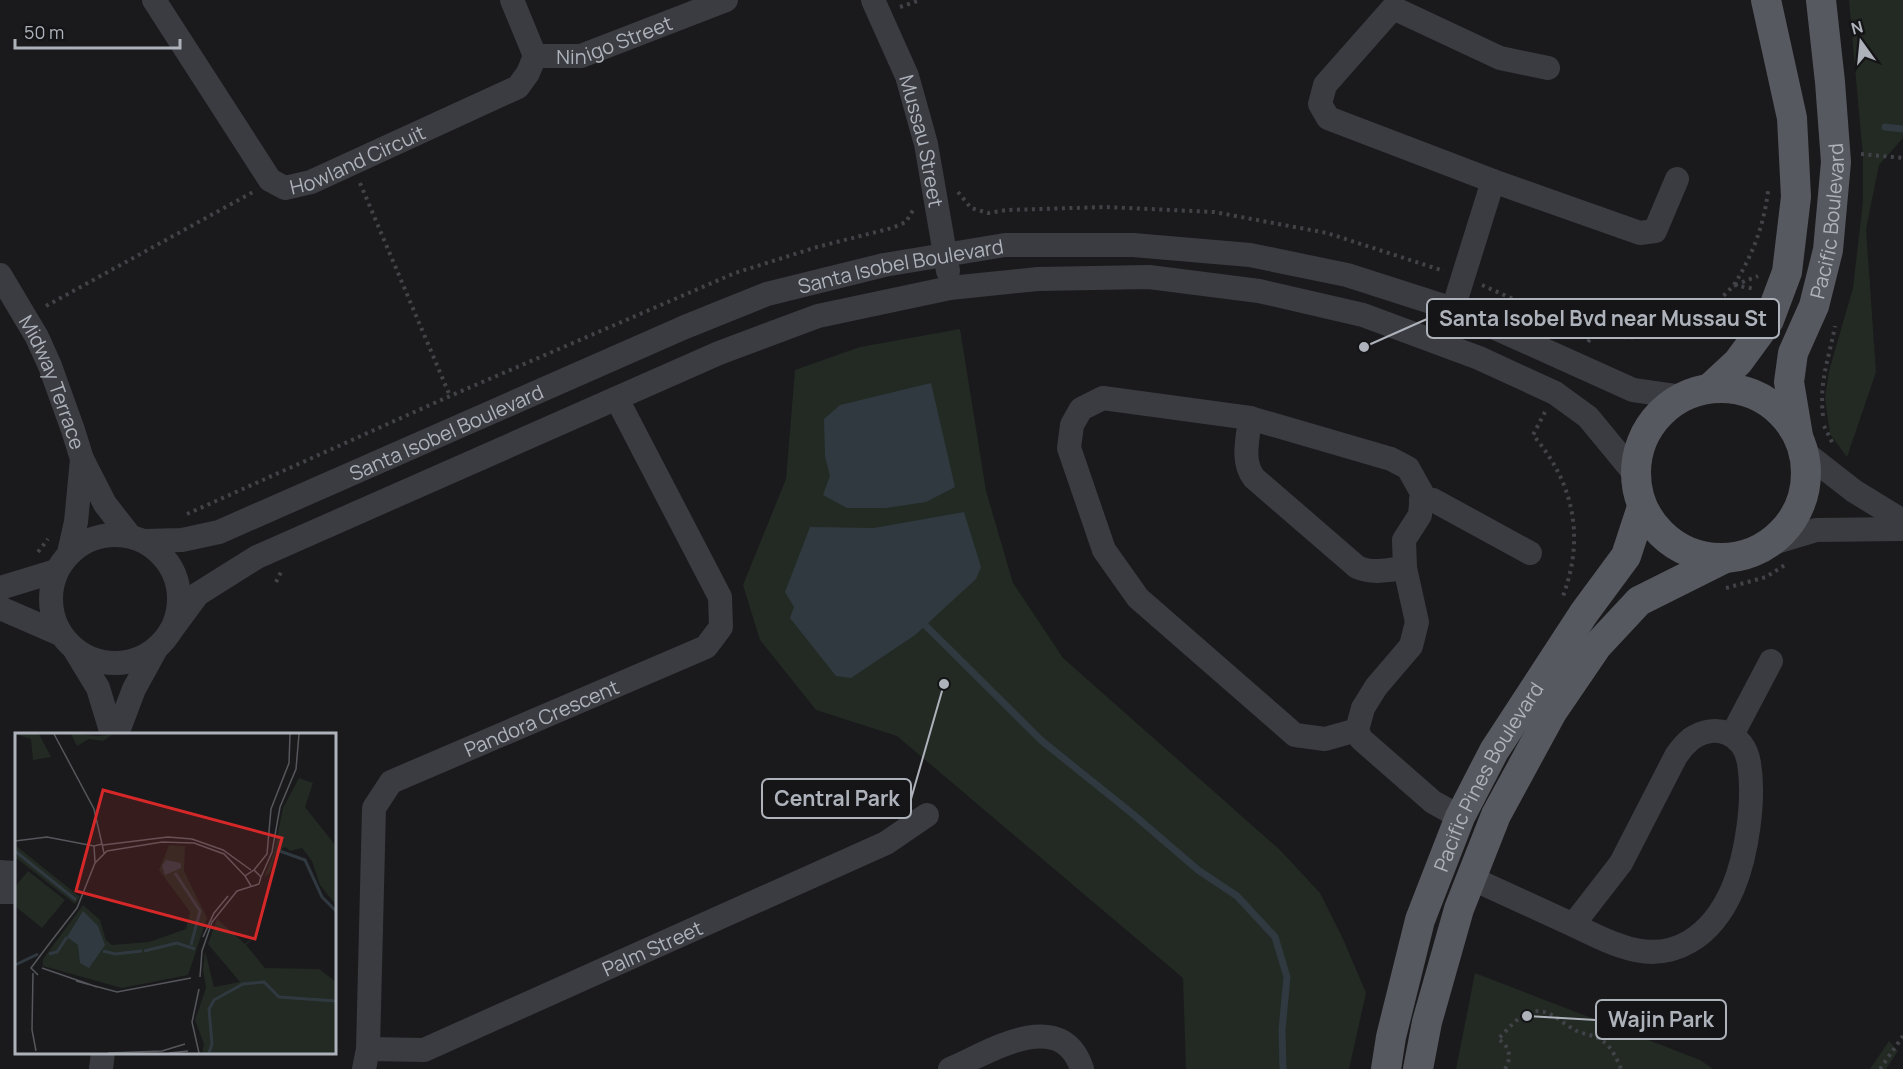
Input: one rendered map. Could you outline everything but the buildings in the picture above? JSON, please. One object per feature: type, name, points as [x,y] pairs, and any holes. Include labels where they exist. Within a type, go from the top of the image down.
[{"type":"main road","points":[[1696,392],[1736,389],[1762,398],[1783,414],[1801,444],[1806,473],[1803,495],[1795,514],[1783,531],[1766,545],[1746,554],[1725,558],[1699,556],[1676,546],[1656,529],[1642,507],[1635,474],[1638,451],[1647,429],[1662,410],[1696,392],[1738,362],[1769,320],[1787,272],[1796,197],[1792,118],[1766,0]]},
{"type":"main road","name":"Pacific Boulevard","points":[[1801,444],[1789,382],[1793,353],[1815,306],[1828,250],[1836,162],[1821,0]]},
{"type":"main road","name":"Pacific Pines Boulevard","points":[[1386,1069],[1391,1037],[1420,920],[1460,817],[1494,751],[1584,614],[1626,556],[1642,507]]},
{"type":"main road","name":"Pacific Pines Boulevard","points":[[1418,1069],[1427,1022],[1459,909],[1496,815],[1552,712],[1597,646],[1640,601],[1725,558]]},
{"type":"street","name":"Howland Circuit","points":[[154,0],[270,180],[285,188],[311,182],[518,87],[528,73],[535,56]]},
{"type":"street","points":[[512,0],[535,56]]},
{"type":"street","name":"Ninigo Street","points":[[535,56],[581,56],[726,0]]},
{"type":"street","name":"Mussau Street","points":[[873,0],[907,76],[926,144],[950,288]]},
{"type":"street","points":[[1548,68],[1500,58],[1394,4],[1325,85],[1320,104],[1328,118],[1493,181],[1640,233],[1655,231],[1677,179]]},
{"type":"street","points":[[1452,309],[1493,181]]},
{"type":"street","name":"Santa Isobel Boulevard","points":[[137,539],[182,540],[219,532],[685,327],[767,294],[884,265],[1005,245],[1133,245],[1250,255],[1347,275],[1452,309],[1633,390],[1696,392]]},
{"type":"street","name":"Midway Terrace","points":[[0,275],[37,337],[74,430],[82,459],[105,504],[137,539]]},
{"type":"street","name":"Santa Isobel Boulevard","points":[[163,640],[198,594],[257,557],[719,353],[818,316],[950,288],[1038,279],[1149,278],[1259,291],[1364,315],[1479,358],[1555,393],[1588,417],[1635,474]]},
{"type":"street","points":[[1357,730],[1325,739],[1295,735],[1137,598],[1104,550],[1069,448],[1072,425],[1081,409],[1103,398],[1250,418],[1391,459],[1408,468],[1422,493],[1420,516],[1404,540],[1405,568],[1417,622],[1411,646],[1376,687],[1363,708],[1357,730],[1361,739],[1433,802],[1460,817]]},
{"type":"street","name":"Pandora Crescent","points":[[366,1059],[374,808],[390,782],[706,647],[721,627],[720,597],[617,399]]},
{"type":"street","points":[[1250,418],[1246,460],[1248,470],[1254,478],[1357,567],[1373,571],[1405,568]]},
{"type":"street","points":[[1801,444],[1854,491],[1903,521]]},
{"type":"street","name":"Midway Terrace","points":[[63,562],[76,522],[82,459]]},
{"type":"street","points":[[1421,500],[1432,500],[1530,553]]},
{"type":"street","points":[[1766,545],[1816,530],[1903,529]]},
{"type":"street","points":[[0,588],[63,562],[87,541],[108,535],[137,539],[161,554],[173,571],[179,591],[178,612],[134,689],[118,733]]},
{"type":"street","points":[[63,562],[50,592],[51,614],[98,688],[111,733]]},
{"type":"street","points":[[0,608],[67,642],[94,660],[115,664],[137,660],[163,640]]},
{"type":"street","points":[[1732,735],[1771,661]]},
{"type":"street","points":[[1471,879],[1573,925],[1620,946],[1660,951],[1687,943],[1707,930],[1716,920],[1741,871],[1751,784],[1749,764],[1742,743],[1732,735],[1713,731],[1700,734],[1683,747],[1676,756],[1621,863],[1573,925]]},
{"type":"street","name":"Palm Street","points":[[366,1059],[424,1050],[886,843],[927,815]]},
{"type":"street","points":[[0,872],[15,873]]},
{"type":"street","points":[[950,1069],[1013,1041],[1042,1035],[1059,1039],[1071,1046],[1082,1069]]},
{"type":"street","points":[[101,1069],[103,1054]]},
{"type":"path","points":[[1857,154],[1903,158]]},
{"type":"path","points":[[352,163],[450,396]]},
{"type":"path","points":[[46,306],[253,192],[270,180]]},
{"type":"path","points":[[1734,285],[1746,266],[1758,237],[1766,211],[1769,180]]},
{"type":"path","points":[[32,557],[41,550],[50,537]]},
{"type":"path","points":[[1506,1069],[1510,1058],[1509,1052],[1503,1042],[1498,1039],[1522,1016],[1537,1011],[1552,1015],[1578,1031],[1604,1042],[1617,1059],[1621,1069]]},
{"type":"path","points":[[1880,1069],[1903,1036]]},
{"type":"shaded area","points":[[1849,0],[1903,0],[1903,138],[1879,165],[1866,229],[1876,372],[1847,457],[1830,434],[1825,398],[1829,371],[1853,288],[1863,201],[1863,157]]},
{"type":"shaded area","points":[[960,329],[986,491],[1013,583],[1063,658],[1280,850],[1320,893],[1366,993],[1349,1069],[1186,1069],[1183,978],[897,736],[816,710],[760,640],[743,585],[786,479],[795,370],[860,347]]},
{"type":"shaded area","points":[[931,383],[955,487],[926,502],[886,508],[847,508],[823,495],[830,476],[825,456],[824,419],[840,405]]},
{"type":"shaded area","points":[[964,512],[981,567],[976,579],[915,635],[851,678],[836,676],[790,618],[794,607],[785,592],[810,527],[874,528]]},
{"type":"shaded area","points":[[1475,973],[1700,1060],[1713,1069],[1456,1069]]},
{"type":"shaded area","points":[[1889,1041],[1898,1051],[1886,1069],[1870,1069]]},
{"type":"waterway","points":[[1885,127],[1903,129]]},
{"type":"waterway","points":[[925,625],[1042,741],[1198,870],[1237,896],[1275,937],[1287,977],[1282,1030],[1283,1069]]},
{"type":"place","name":"Santa Isobel Bvd near Mussau St","points":[[1364,347]]},
{"type":"place","name":"Central Park","points":[[944,684]]},
{"type":"place","name":"Wajin Park","points":[[1527,1016]]}]
